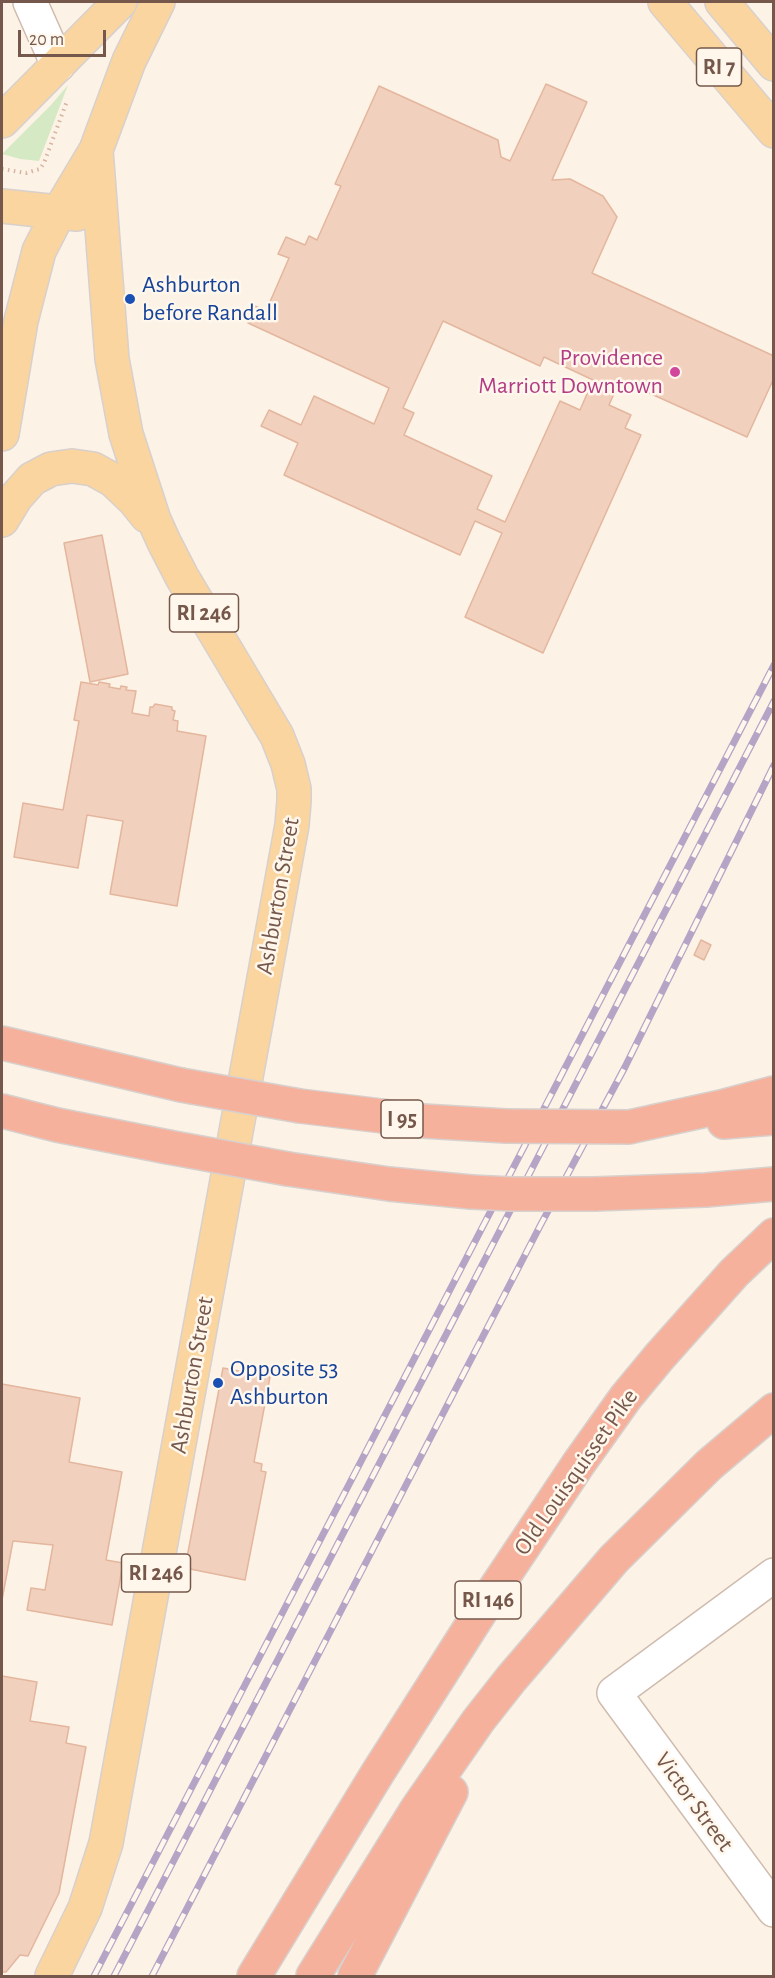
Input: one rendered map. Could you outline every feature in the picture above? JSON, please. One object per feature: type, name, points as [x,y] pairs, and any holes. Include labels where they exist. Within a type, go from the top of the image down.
[{"type":"highway","name":"I 95","points":[[2,1043],[181,1085],[300,1106],[423,1121],[506,1126],[629,1127],[774,1118]]},
{"type":"highway","points":[[629,1127],[774,1093]]},
{"type":"highway","points":[[2,1111],[57,1125],[288,1169],[389,1184],[471,1192],[594,1194],[706,1190],[774,1184]]},
{"type":"highway","name":"Old Louisquisset Pike","points":[[254,1977],[400,1738],[579,1462],[660,1356],[695,1316],[766,1243]]},
{"type":"highway","name":"RI 146","points":[[313,1977],[417,1809],[511,1678],[614,1559],[709,1465],[774,1410]]},
{"type":"highway","points":[[355,1977],[386,1912],[511,1678]]},
{"type":"main road","points":[[2,121],[120,2]]},
{"type":"main road","name":"RI 246","points":[[4,419],[21,321],[39,251],[96,150],[129,61],[158,2]]},
{"type":"main road","name":"RI 7","points":[[664,2],[774,131]]},
{"type":"main road","name":"RI 7","points":[[723,2],[774,64]]},
{"type":"main road","name":"RI 246","points":[[96,150],[111,350],[120,410],[139,477],[164,542]]},
{"type":"main road","points":[[2,206],[101,217]]},
{"type":"main road","points":[[2,362],[4,419]]},
{"type":"main road","points":[[2,520],[16,496],[32,479],[61,466],[82,466],[104,473],[124,489],[144,512],[164,542]]},
{"type":"main road","name":"Ashburton Street","points":[[52,1977],[85,1908],[106,1843],[292,825],[294,789],[288,764],[269,720],[182,577],[164,542]]},
{"type":"street","points":[[30,2],[58,65]]},
{"type":"street","name":"Victor Street","points":[[774,1575],[614,1693],[774,1910]]},
{"type":"green space","points":[[68,85],[39,161],[2,154],[51,105]]},
{"type":"building","name":"Providence Marriott Downtown","points":[[546,84],[587,102],[552,180],[570,179],[603,196],[617,217],[592,273],[774,356],[774,378],[747,437],[620,380],[609,405],[631,415],[625,428],[641,435],[543,653],[465,617],[502,533],[475,521],[460,555],[284,475],[298,443],[261,426],[269,410],[301,425],[314,396],[374,424],[389,388],[248,323],[255,306],[266,311],[289,258],[278,254],[286,237],[305,245],[309,236],[317,240],[341,186],[335,184],[379,86],[498,140],[501,157],[510,161]],"holes":[[[443,321],[540,366],[544,357],[593,380],[580,410],[560,401],[505,522],[477,509],[492,476],[404,435],[414,413],[403,408]]]},
{"type":"building","points":[[102,535],[128,674],[90,682],[64,543]]},
{"type":"building","points":[[81,682],[98,685],[99,682],[120,689],[121,686],[127,687],[126,690],[136,691],[132,713],[149,716],[150,707],[155,704],[172,707],[175,711],[173,720],[178,721],[177,731],[206,736],[177,906],[110,894],[123,821],[87,815],[78,868],[14,857],[23,803],[63,810],[79,721],[74,720]]},
{"type":"building","points":[[701,940],[711,945],[704,960],[694,955]]},
{"type":"building","points":[[223,1368],[270,1377],[254,1462],[262,1464],[261,1471],[266,1472],[245,1580],[185,1568]]},
{"type":"building","points":[[2,1384],[80,1398],[69,1462],[122,1472],[106,1560],[123,1563],[112,1625],[27,1610],[31,1588],[45,1590],[53,1545],[13,1541],[2,1600]]},
{"type":"building","points":[[2,1676],[37,1682],[30,1721],[69,1727],[66,1743],[86,1747],[59,1893],[28,1956],[20,1955],[6,1972],[2,1972]]},
{"type":"railway","points":[[94,1976],[774,665]]},
{"type":"railway","points":[[114,1976],[774,701]]},
{"type":"railway","points":[[152,1976],[540,1226],[625,1067],[774,765]]},
{"type":"place","name":"Ashburton before Randall","points":[[130,299]]},
{"type":"place","name":"Providence Marriott Downtown","points":[[675,372]]},
{"type":"place","name":"Opposite 53 Ashburton","points":[[218,1383]]}]
